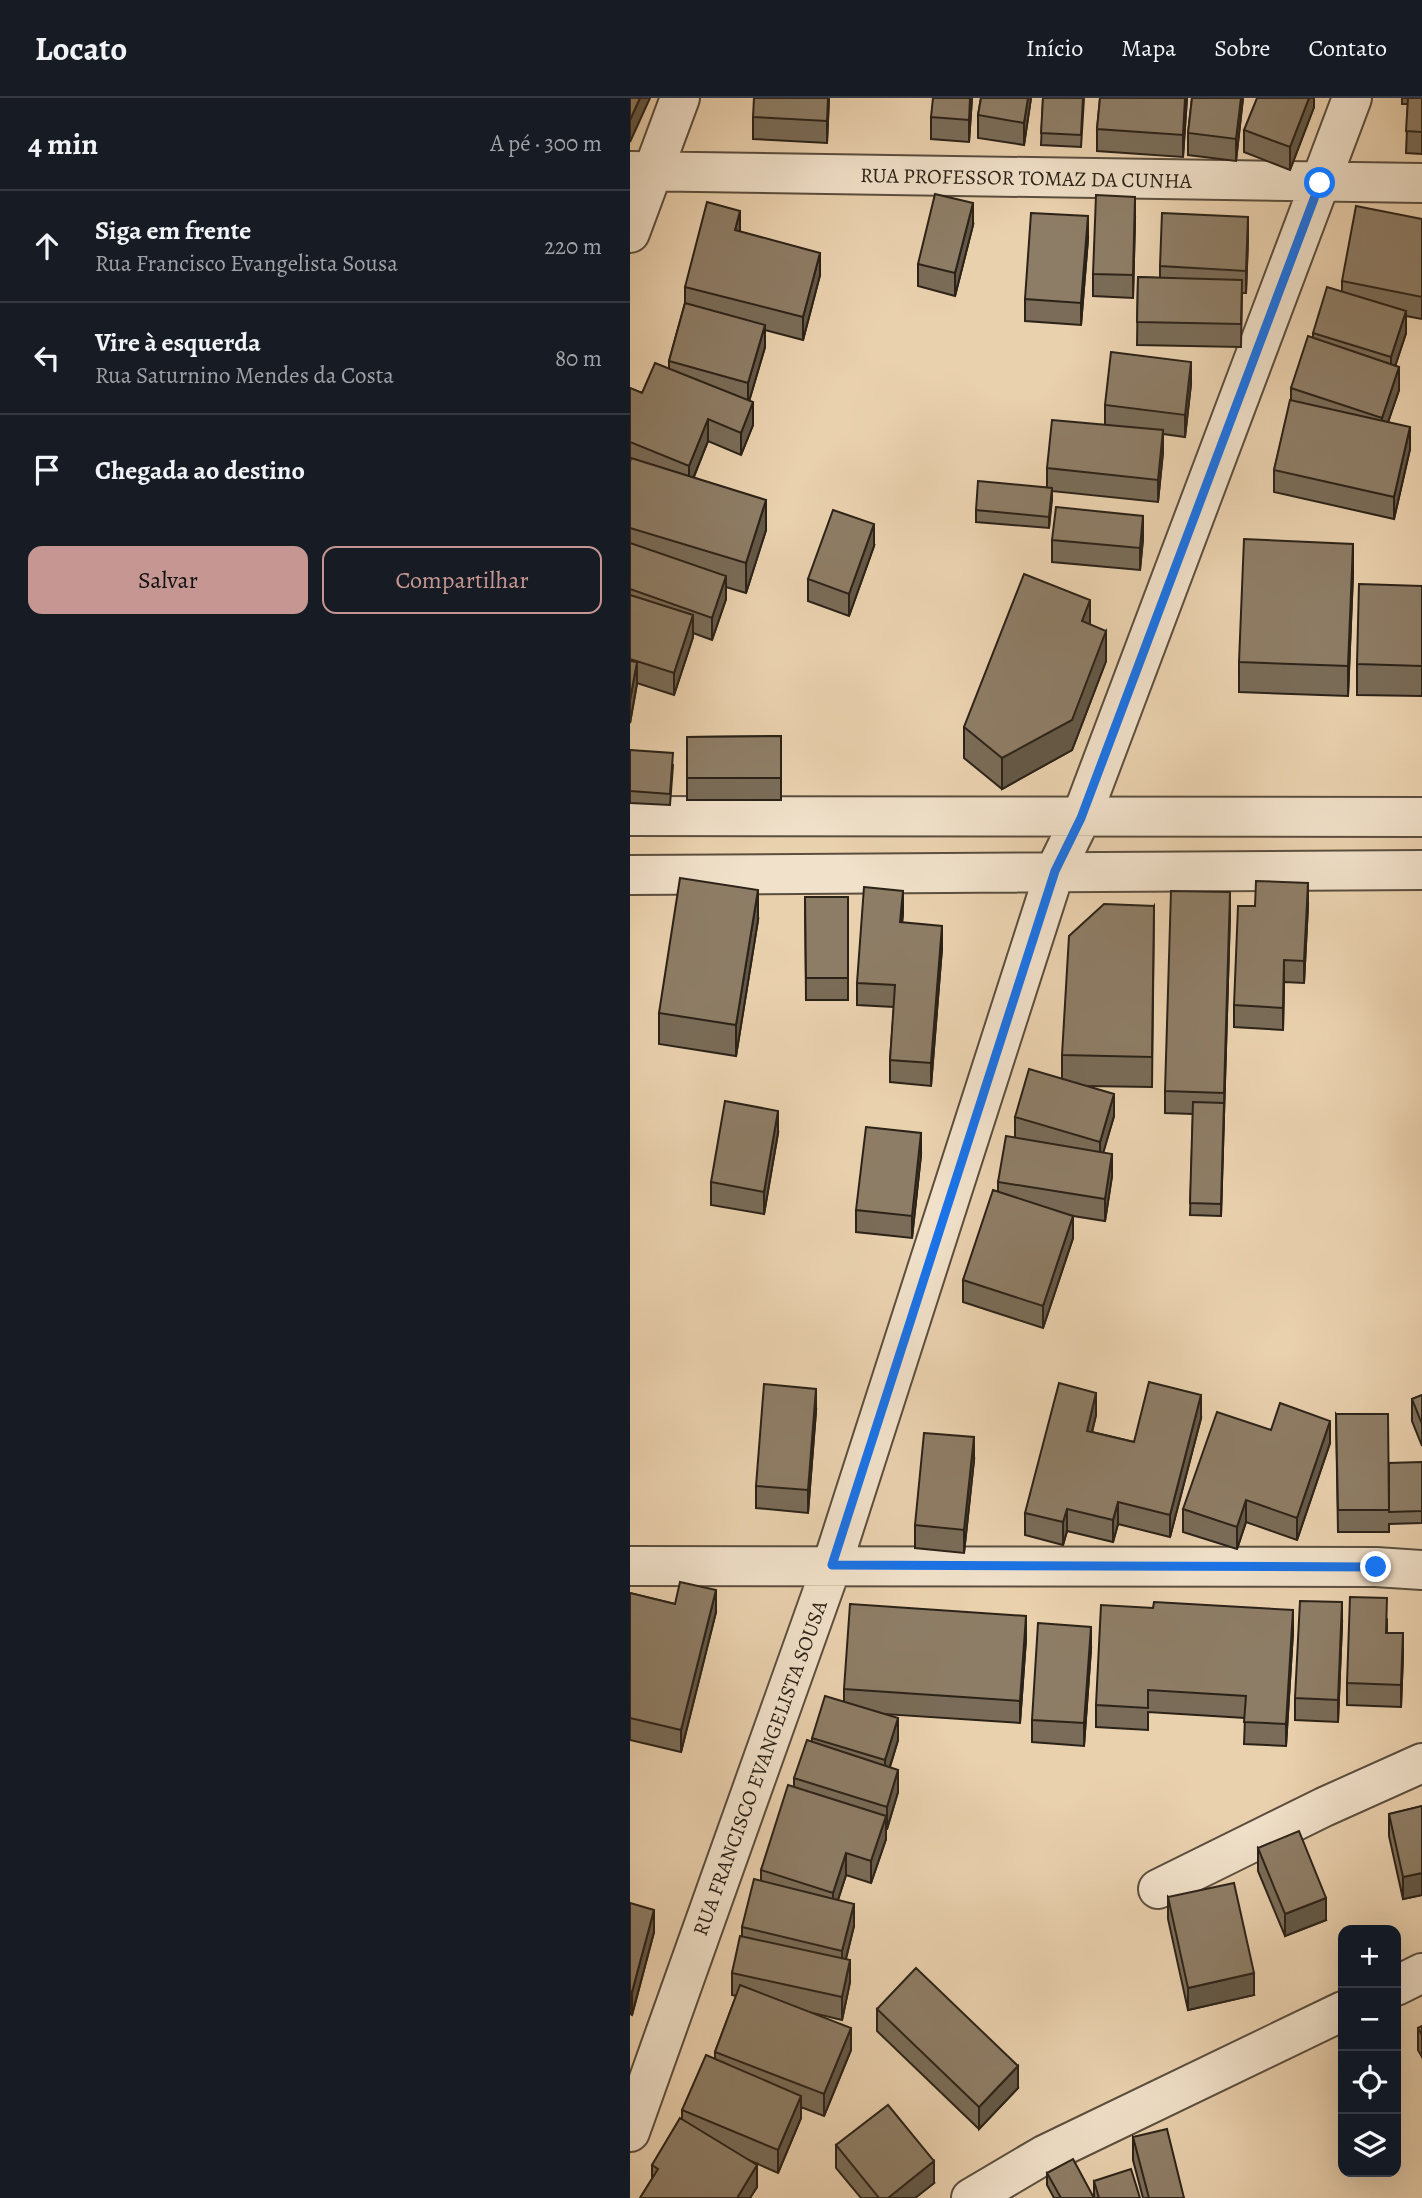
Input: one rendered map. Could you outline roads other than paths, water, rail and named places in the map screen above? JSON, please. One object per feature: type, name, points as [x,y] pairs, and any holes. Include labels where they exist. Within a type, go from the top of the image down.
[{"type":"street","points":[[630,233],[641,171],[680,98]]},
{"type":"street","name":"RUA FRANCISCO EVANGELISTA SOUSA","points":[[630,2132],[832,1565],[1055,871],[1081,818],[1352,98]]},
{"type":"street","name":"RUA PROFESSOR TOMAZ DA CUNHA","points":[[641,171],[1422,183]]},
{"type":"street","points":[[630,816],[1422,817]]},
{"type":"street","points":[[630,875],[1422,870]]},
{"type":"street","points":[[1376,1567],[1422,1546]]},
{"type":"street","points":[[630,1566],[1376,1567],[1422,1570]]},
{"type":"street","points":[[1158,1889],[1324,1807],[1422,1763]]},
{"type":"street","points":[[1401,1984],[1422,1973]]},
{"type":"street","points":[[971,2198],[1044,2155],[1338,2013]]}]
